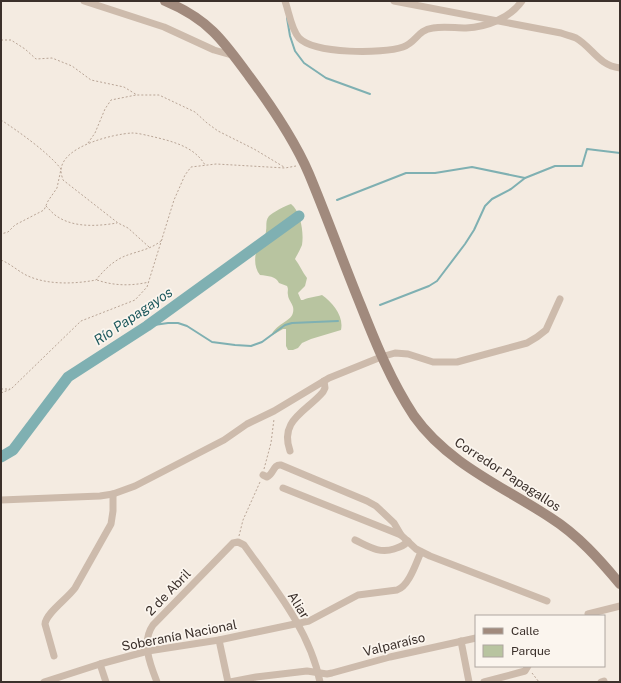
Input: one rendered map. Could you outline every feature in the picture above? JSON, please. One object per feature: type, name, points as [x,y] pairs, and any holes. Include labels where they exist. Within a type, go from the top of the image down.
[{"type":"main road","name":"Corredor Papagallos","points":[[165,1],[184,9],[200,19],[216,34],[231,50],[273,109],[307,170],[381,357],[405,402],[416,418],[440,446],[474,471],[553,519],[590,550],[620,584]]},
{"type":"street","points":[[84,1],[164,27],[214,50],[235,56]]},
{"type":"street","points":[[285,1],[292,24],[298,36],[305,43],[327,49],[356,51],[388,50],[412,43],[422,31],[431,28],[442,26],[466,28],[482,26],[497,21],[509,14],[518,8],[522,1]]},
{"type":"street","points":[[394,1],[561,33],[576,38],[603,63],[612,67],[620,68]]},
{"type":"street","points":[[1,500],[100,496],[113,494],[135,486],[216,444],[247,424],[274,411],[324,381],[381,357],[395,353],[408,354],[433,362],[457,362],[527,343],[546,330],[560,299]]},
{"type":"street","points":[[290,451],[286,438],[289,426],[298,415],[323,392],[325,388],[324,381]]},
{"type":"street","points":[[263,475],[267,477],[274,468],[281,465],[361,498],[376,506],[394,523],[401,535]]},
{"type":"street","points":[[283,488],[401,535],[420,552],[547,602]]},
{"type":"street","points":[[54,656],[45,624],[46,620],[49,614],[75,588],[111,524],[113,494]]},
{"type":"street","points":[[355,540],[380,551],[387,551],[400,547],[405,545],[408,541]]},
{"type":"street","name":"2 de Abril","points":[[158,682],[150,664],[147,637],[149,630],[153,624],[233,543],[242,543],[246,547]]},
{"type":"street","name":"Aliar","points":[[246,547],[297,623],[315,662],[320,682]]},
{"type":"street","name":"Soberanía Nacional","points":[[44,682],[100,664],[148,651],[219,640],[309,621],[358,595],[400,589],[407,582],[420,552]]},
{"type":"street","points":[[588,614],[620,606]]},
{"type":"street","name":"Valparaíso","points":[[229,682],[307,671],[332,673],[373,661],[475,638]]},
{"type":"street","points":[[219,640],[229,682]]},
{"type":"street","points":[[461,641],[468,682]]},
{"type":"street","points":[[100,664],[106,682]]},
{"type":"street","points":[[484,682],[525,671],[528,668]]},
{"type":"path","points":[[1,40],[11,40],[26,48],[36,59],[52,58],[72,66],[91,80],[124,88],[137,95]]},
{"type":"path","points":[[88,143],[95,133],[105,109],[111,100],[137,95],[159,95],[195,112],[206,123],[218,131],[254,149],[285,168]]},
{"type":"path","points":[[1,120],[55,161],[61,169],[63,180],[118,223],[128,228],[149,247]]},
{"type":"path","points":[[1,234],[8,232],[14,225],[44,210],[48,200],[57,188],[61,169],[66,160],[73,151],[88,143],[134,133],[178,143],[201,157],[206,166]]},
{"type":"path","points":[[1,393],[11,389],[81,322],[135,300],[147,287],[174,200],[185,175],[191,167],[216,164],[307,170]]},
{"type":"path","points":[[46,206],[58,217],[77,224],[102,225],[118,223]]},
{"type":"path","points":[[96,280],[105,268],[124,256],[160,242],[163,238]]},
{"type":"path","points":[[1,260],[29,276],[56,283],[82,283],[96,280],[108,284],[140,284],[149,282]]},
{"type":"path","points":[[1,389],[11,389]]},
{"type":"path","points":[[528,668],[539,682]]},
{"type":"green space","points":[[291,204],[299,217],[303,235],[302,245],[295,259],[307,278],[305,286],[298,293],[301,300],[322,295],[337,310],[341,320],[341,330],[311,339],[302,343],[298,348],[288,350],[286,346],[286,329],[283,329],[271,336],[277,327],[292,316],[293,307],[288,296],[288,287],[279,283],[274,278],[260,275],[256,267],[255,257],[259,243],[266,234],[269,216],[279,209]]},
{"type":"waterway","points":[[287,18],[290,36],[295,51],[304,63],[326,78],[370,94]]},
{"type":"waterway","name":"Río Papagayos","points":[[337,200],[406,173],[435,173],[472,167],[525,178],[555,166],[582,166],[587,149],[620,153]]},
{"type":"waterway","points":[[380,305],[429,286],[437,281],[474,230],[485,206],[492,199],[511,189],[525,178]]},
{"type":"waterway","name":"Río Papagayos","points":[[1,457],[13,450],[68,377],[147,326],[299,216]]},
{"type":"waterway","points":[[147,326],[178,323],[187,326],[212,342],[251,346],[262,342],[285,325],[292,323],[338,321]]}]
